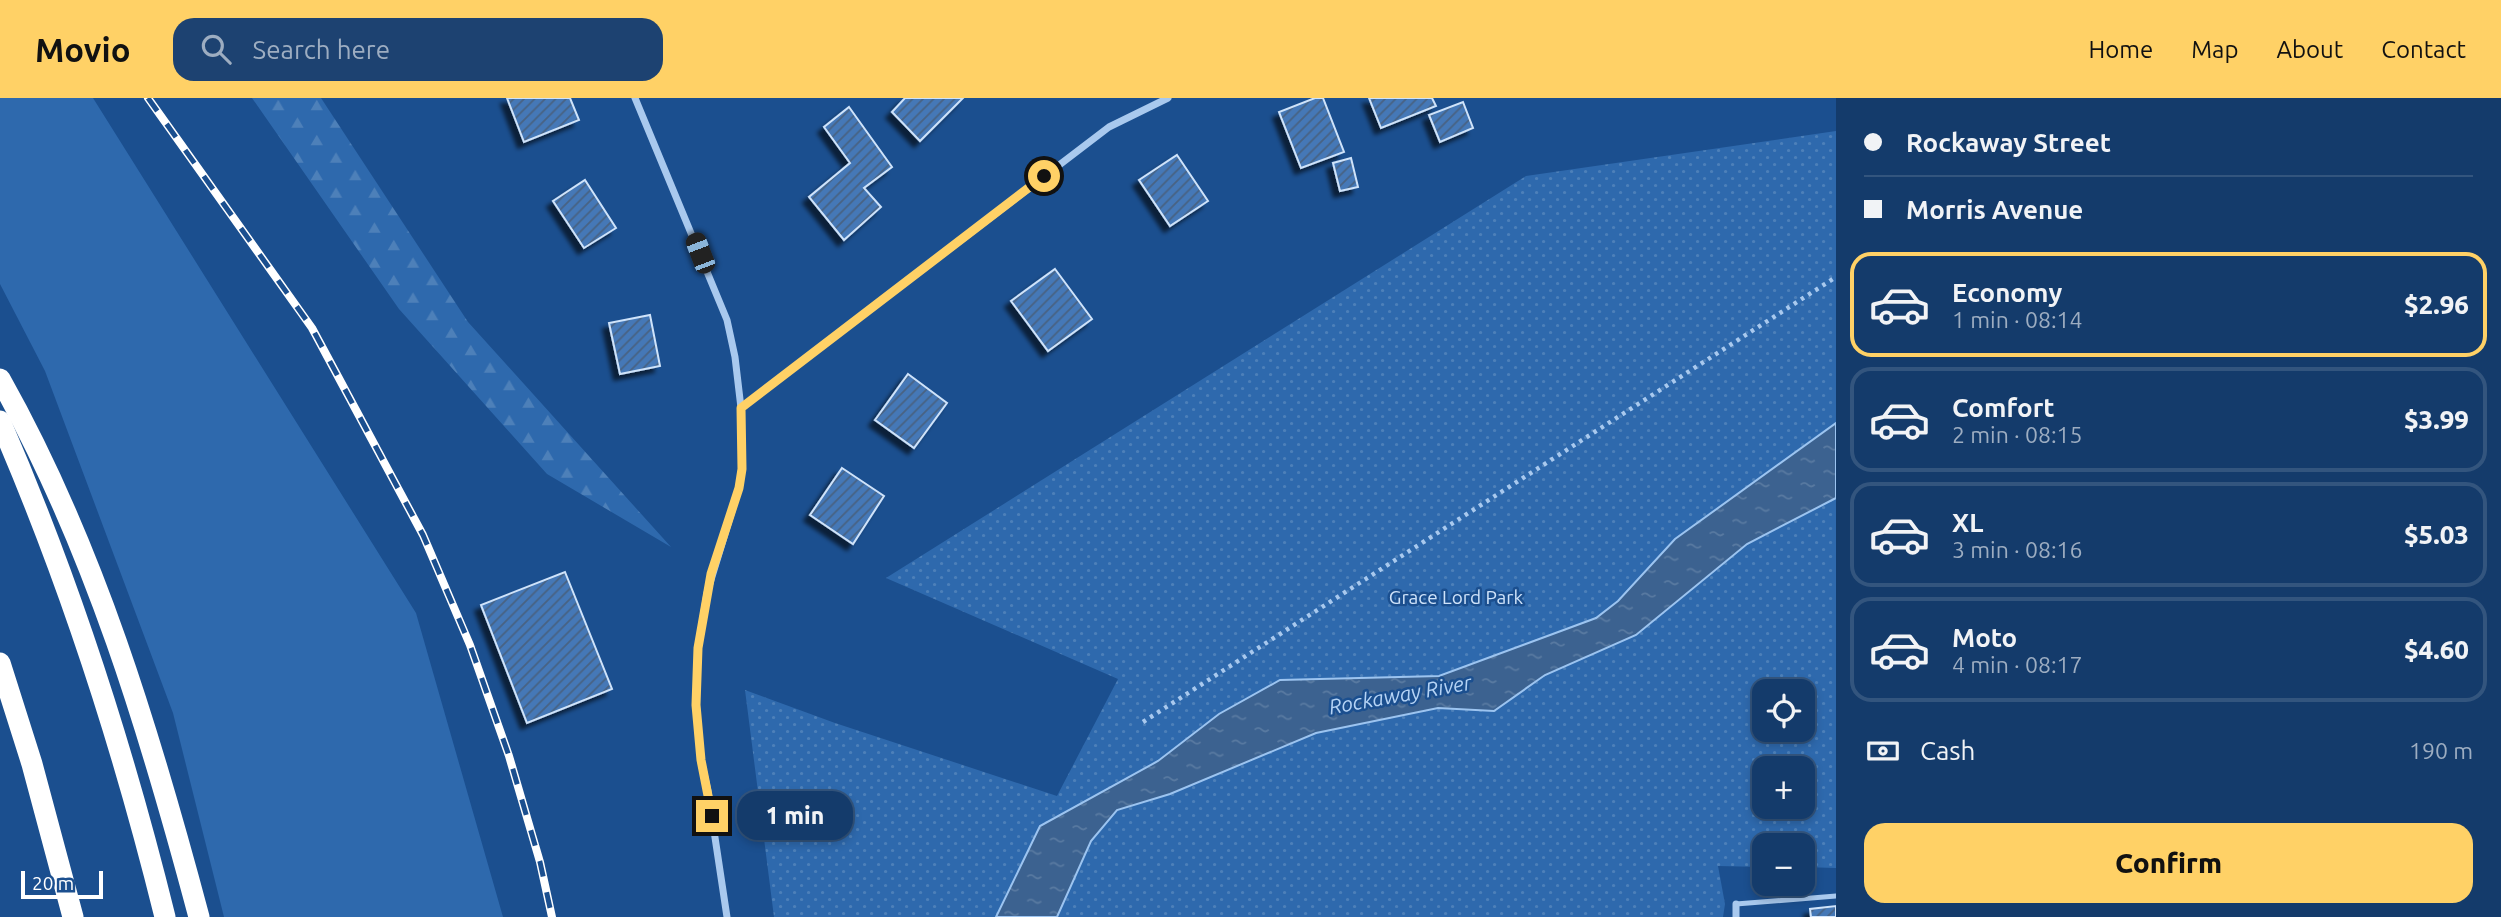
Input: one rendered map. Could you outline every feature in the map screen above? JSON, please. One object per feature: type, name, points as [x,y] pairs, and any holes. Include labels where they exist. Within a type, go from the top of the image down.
[{"type":"highway","points":[[0,379],[66,515],[112,629],[168,804],[199,917]]},
{"type":"highway","points":[[0,421],[85,637],[124,762],[165,917]]},
{"type":"highway","points":[[0,663],[32,764],[74,917]]},
{"type":"street","points":[[635,98],[727,320],[741,408],[742,469],[739,488],[707,593],[698,648],[696,705],[701,760],[727,917]]},
{"type":"street","points":[[741,408],[1109,127],[1168,98]]},
{"type":"street","points":[[1736,917],[1737,904]]},
{"type":"lane","points":[[1737,904],[1836,896]]},
{"type":"path","points":[[1143,722],[1836,277]]},
{"type":"green space","points":[[0,98],[93,98],[416,613],[503,917],[224,917],[173,713],[45,371],[0,284]]},
{"type":"green space","points":[[252,98],[321,98],[468,322],[671,547],[547,474],[399,309]]},
{"type":"green space","name":"Grace Lord Park","points":[[1836,131],[1836,868],[1815,867],[1815,833],[1752,833],[1752,867],[1718,866],[1725,904],[1723,917],[774,917],[745,690],[835,723],[1057,796],[1118,679],[886,578],[1526,176]]},
{"type":"water","name":"Rockaway River","points":[[1836,423],[1836,498],[1747,544],[1636,635],[1545,675],[1494,711],[1438,708],[1316,733],[1170,794],[1117,810],[1091,841],[1057,917],[996,917],[1040,826],[1158,761],[1219,714],[1280,680],[1439,676],[1596,618],[1618,601],[1675,539]]},
{"type":"building","points":[[507,98],[570,98],[579,120],[524,142]]},
{"type":"building","points":[[905,98],[963,98],[920,141],[892,112]]},
{"type":"building","points":[[1315,98],[1323,98],[1344,152],[1301,168],[1279,112]]},
{"type":"building","points":[[1369,98],[1432,98],[1436,106],[1381,128]]},
{"type":"building","points":[[1463,102],[1473,128],[1440,142],[1429,115]]},
{"type":"building","points":[[849,107],[892,167],[864,188],[881,207],[844,240],[809,197],[850,163],[824,127]]},
{"type":"building","points":[[1177,155],[1208,201],[1170,226],[1139,180]]},
{"type":"building","points":[[1351,158],[1358,187],[1340,191],[1333,163]]},
{"type":"building","points":[[585,180],[616,228],[584,248],[553,201]]},
{"type":"building","points":[[1055,269],[1092,319],[1048,351],[1011,301]]},
{"type":"building","points":[[650,315],[660,366],[620,374],[609,323]]},
{"type":"building","points":[[908,374],[947,403],[914,448],[875,420]]},
{"type":"building","points":[[842,468],[884,496],[853,544],[810,515]]},
{"type":"building","points":[[565,572],[612,689],[527,723],[481,605]]},
{"type":"building","points":[[1836,906],[1836,917],[1811,917],[1810,909]]},
{"type":"railway","points":[[148,98],[312,328],[423,535],[470,645],[509,756],[540,862],[552,917]]},
{"type":"route","points":[[712,816],[701,760],[696,705],[698,648],[711,574],[739,488],[742,469],[741,408],[1044,176]]}]
